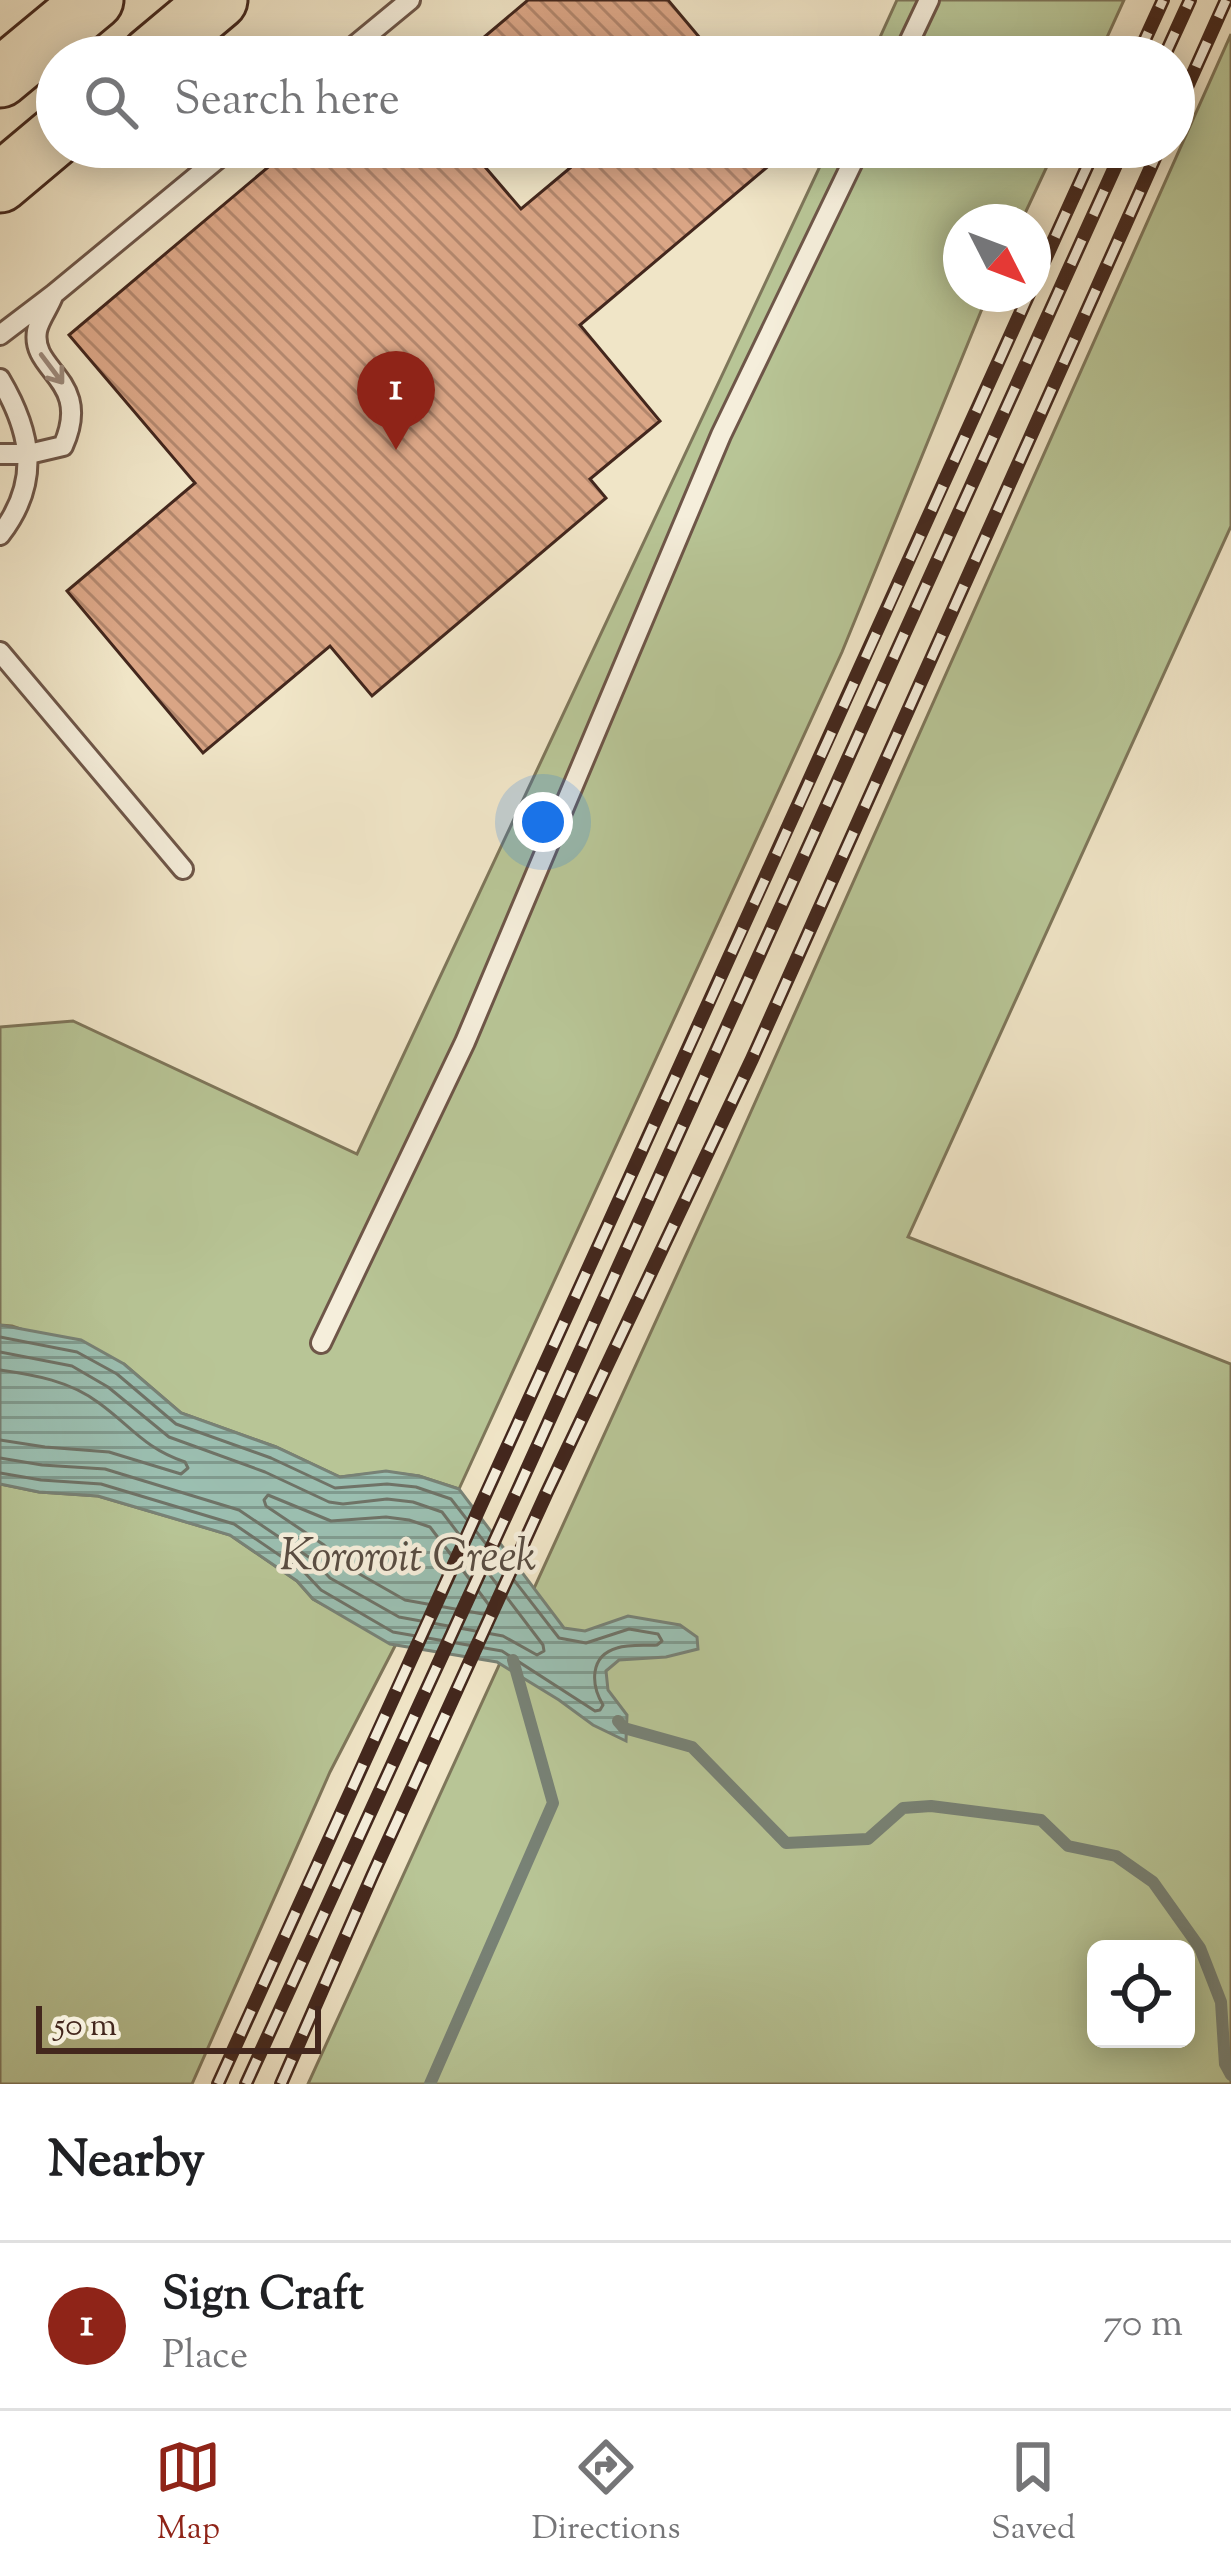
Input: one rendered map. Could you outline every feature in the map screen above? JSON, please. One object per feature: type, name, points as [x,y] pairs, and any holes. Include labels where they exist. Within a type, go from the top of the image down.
[{"type":"main road","points":[[51,36],[94,0]]},
{"type":"main road","points":[[175,36],[218,0]]},
{"type":"main road","points":[[0,78],[36,48]]},
{"type":"main road","points":[[0,183],[36,153]]},
{"type":"lane","points":[[366,36],[410,0]]},
{"type":"lane","points":[[912,36],[928,0]]},
{"type":"lane","points":[[0,335],[207,168]]},
{"type":"lane","points":[[321,1343],[465,1042],[721,435],[850,168]]},
{"type":"lane","points":[[0,454],[29,454],[63,446],[70,430],[70,399],[40,354],[37,332],[55,294]]},
{"type":"lane","points":[[0,379],[13,402],[29,454],[22,493],[0,535]]},
{"type":"lane","points":[[0,652],[183,869]]},
{"type":"green space","points":[[897,0],[1124,0],[1108,36],[881,36]]},
{"type":"green space","points":[[1231,34],[1231,526],[908,1237],[1231,1364],[1231,2084],[308,2084],[733,1152],[1171,168],[1195,168],[1195,115]]},
{"type":"green space","points":[[819,168],[1046,168],[1029,204],[943,204],[943,312],[981,312],[842,652],[459,1489],[386,1472],[340,1477],[276,1447],[181,1413],[124,1364],[0,1325],[0,1027],[73,1021],[357,1154]]},
{"type":"green space","points":[[0,1484],[98,1496],[230,1535],[297,1581],[313,1599],[396,1644],[330,1772],[192,2084],[0,2084]]},
{"type":"water","name":"Kororoit Creek","points":[[0,1325],[81,1340],[124,1364],[181,1413],[276,1447],[340,1477],[386,1471],[459,1489],[564,1628],[585,1631],[628,1616],[680,1625],[697,1637],[698,1649],[619,1660],[606,1671],[608,1690],[627,1715],[626,1741],[497,1662],[390,1644],[313,1599],[297,1581],[230,1535],[98,1496],[0,1484]]},
{"type":"building","points":[[528,0],[668,0],[698,36],[485,36]]},
{"type":"building","points":[[267,168],[486,168],[521,209],[570,168],[766,168],[580,325],[660,421],[590,479],[606,498],[372,696],[330,646],[203,753],[67,591],[195,483],[69,335]]},
{"type":"waterway","points":[[430,2084],[553,1803],[513,1660]]},
{"type":"waterway","name":"Kororoit Creek","points":[[618,1721],[624,1728],[692,1747],[786,1843],[868,1839],[903,1808],[931,1806],[1041,1820],[1068,1846],[1116,1856],[1153,1882],[1200,1948],[1221,2002],[1225,2064],[1231,2075]]},
{"type":"railway","points":[[1147,36],[1163,0]]},
{"type":"railway","points":[[1174,36],[1190,0]]},
{"type":"railway","points":[[1195,69],[1226,0]]},
{"type":"railway","points":[[1051,246],[1086,168]]},
{"type":"railway","points":[[246,2084],[1115,168]]},
{"type":"railway","points":[[281,2084],[547,1492],[752,1059],[1151,168]]},
{"type":"railway","points":[[218,2084],[1021,312]]},
{"type":"place","name":"Sign Craft","points":[[396,450]]}]
